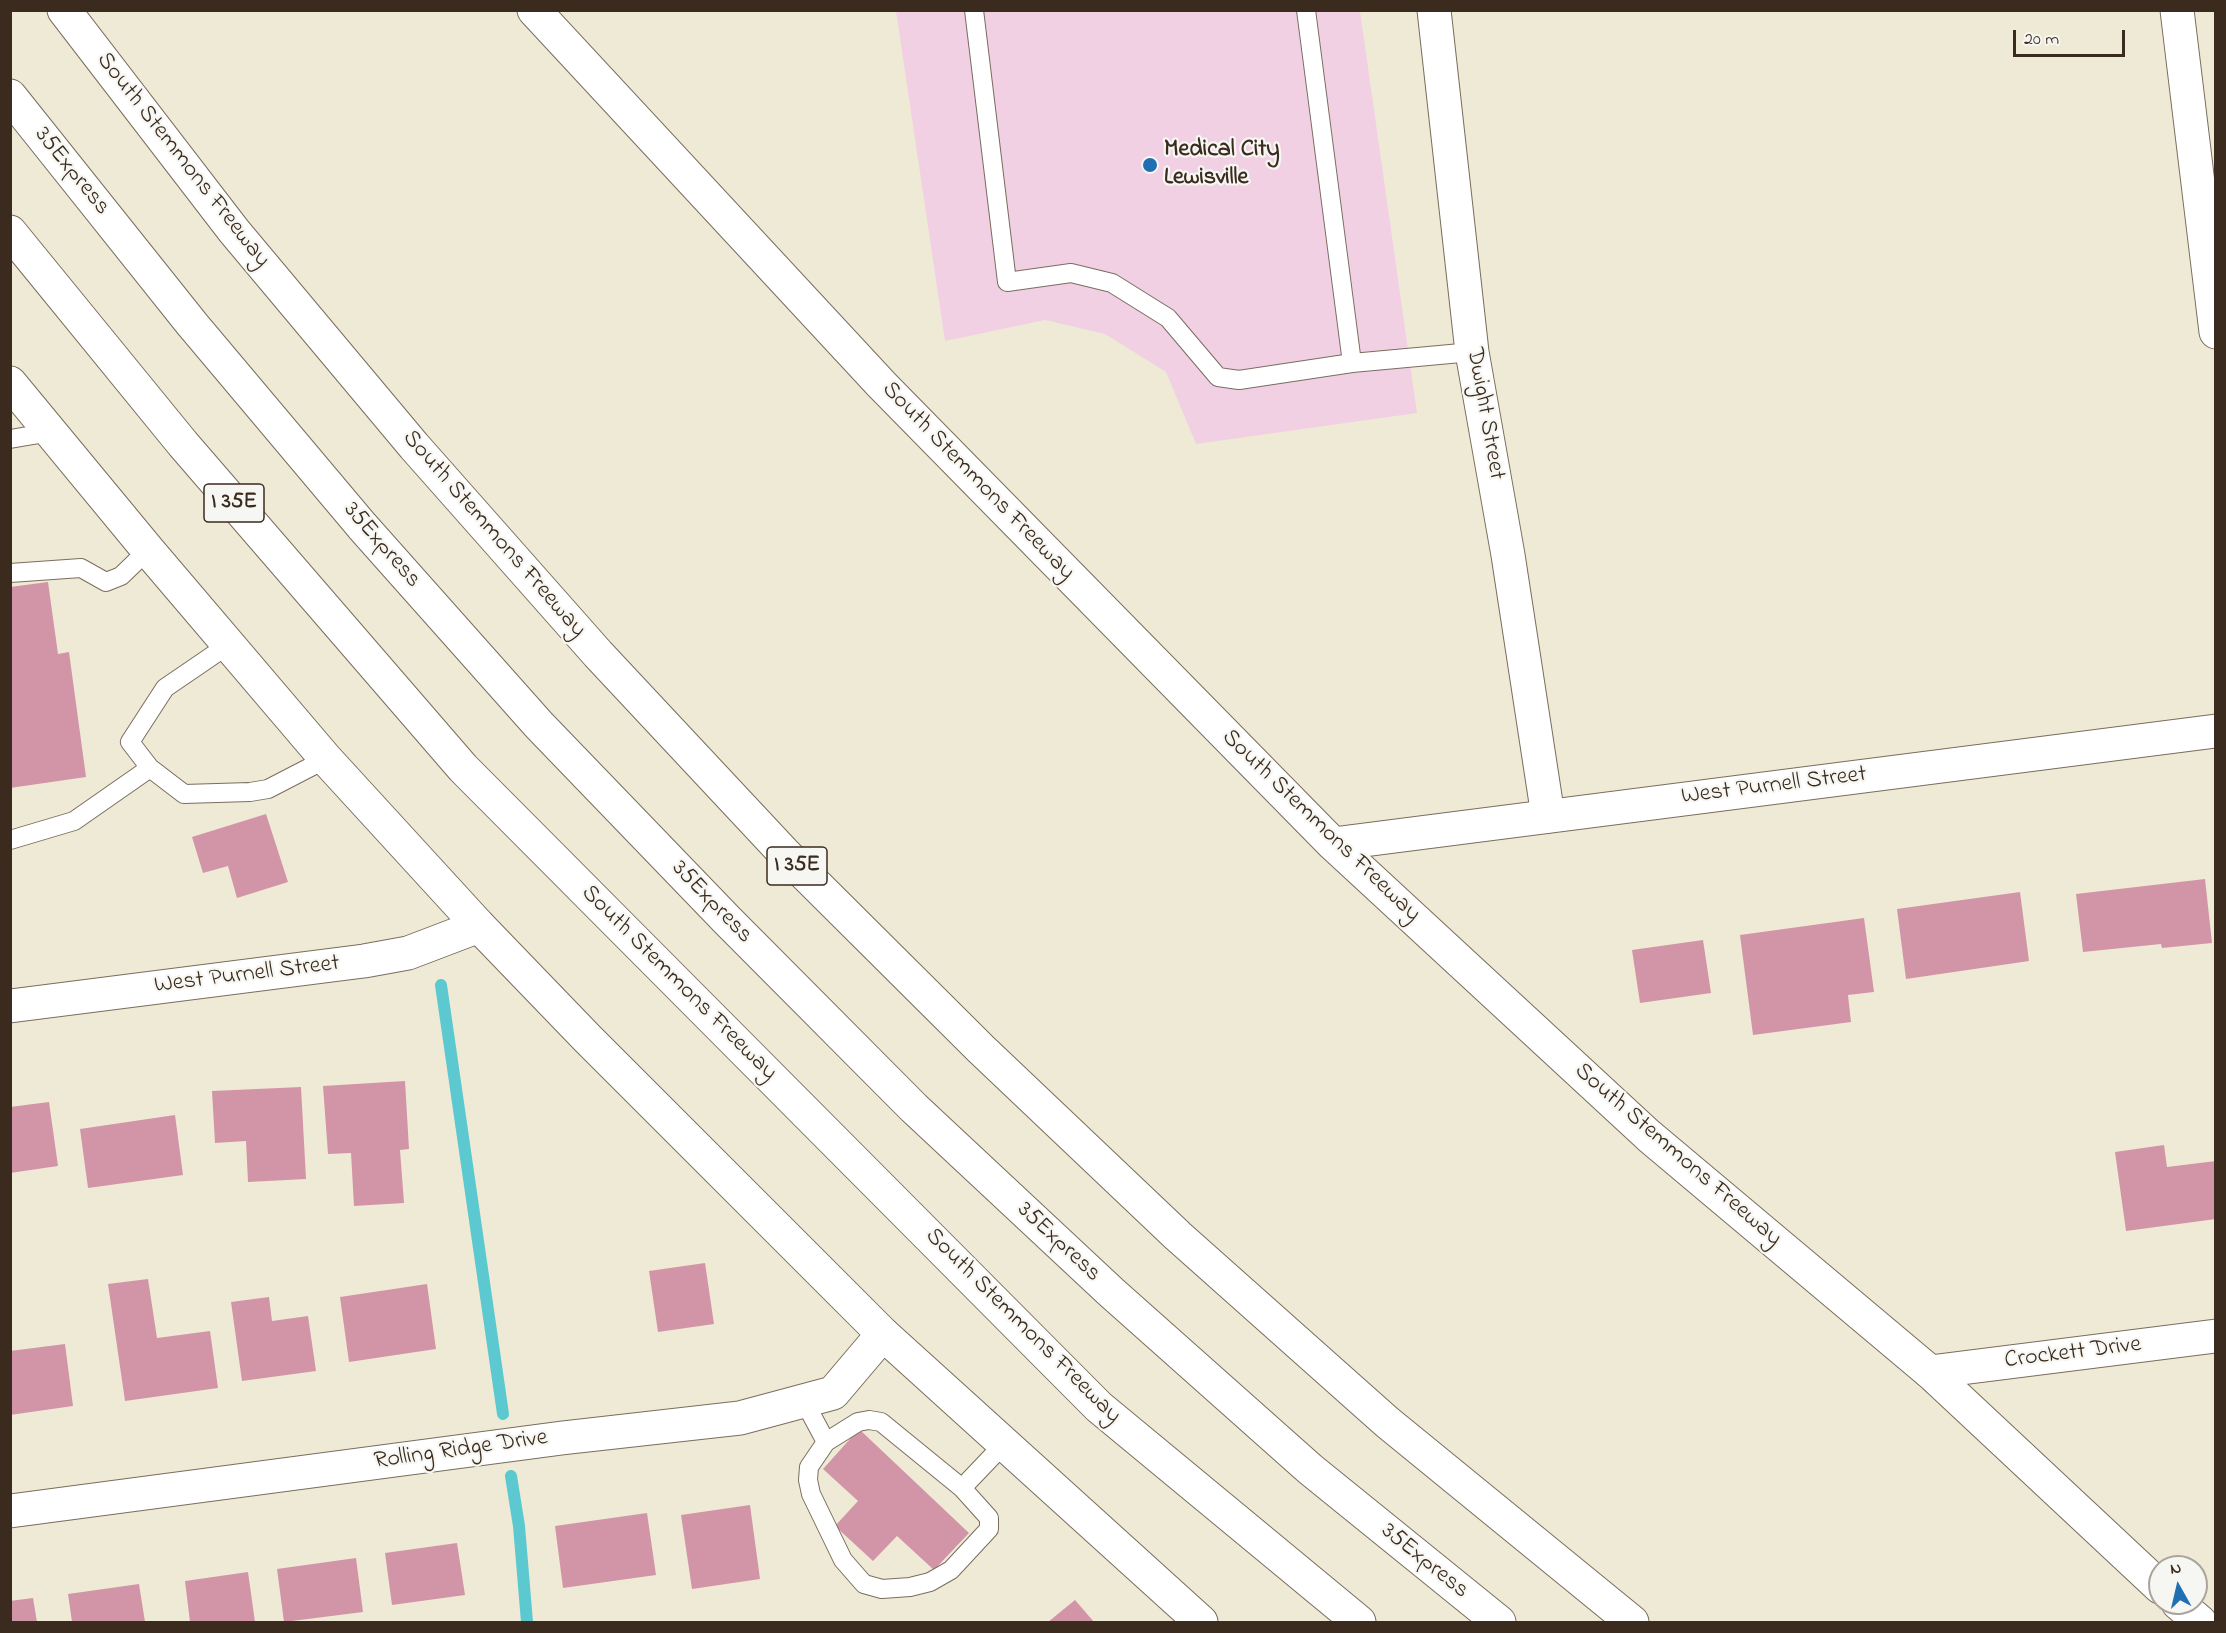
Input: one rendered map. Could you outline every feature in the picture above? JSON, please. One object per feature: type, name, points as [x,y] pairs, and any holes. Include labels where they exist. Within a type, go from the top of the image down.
[{"type":"main road","name":"South Stemmons Freeway","points":[[64,10],[234,231],[414,446],[598,654],[786,855],[981,1049],[1178,1236],[1387,1422],[1632,1623]]},
{"type":"main road","name":"South Stemmons Freeway","points":[[534,10],[882,385],[1333,844],[1649,1136],[1930,1372],[2148,1576]]},
{"type":"main road","name":"Dwight Street","points":[[1434,10],[1472,352],[1508,555],[1548,816]]},
{"type":"main road","points":[[2178,10],[2206,165],[2216,332]]},
{"type":"main road","name":"35Express","points":[[10,96],[185,314],[362,526],[539,725],[727,920],[914,1107],[1111,1292],[1310,1469],[1500,1623]]},
{"type":"main road","name":"South Stemmons Freeway","points":[[10,232],[183,444],[463,768],[1099,1407],[1359,1623]]},
{"type":"main road","points":[[10,383],[326,759],[479,926],[587,1038],[883,1334],[1201,1623]]},
{"type":"main road","name":"West Purnell Street","points":[[1333,844],[2216,731]]},
{"type":"main road","name":"West Purnell Street","points":[[10,1006],[364,961],[408,953],[479,926]]},
{"type":"main road","name":"Rolling Ridge Drive","points":[[10,1511],[562,1438],[740,1418],[832,1393],[883,1334]]},
{"type":"main road","name":"Crockett Drive","points":[[1930,1372],[2216,1336]]},
{"type":"lane","points":[[974,10],[1007,282],[1071,273],[1112,283],[1168,318],[1218,377],[1239,380],[1352,363],[1472,352]]},
{"type":"lane","points":[[1306,10],[1352,363]]},
{"type":"lane","points":[[10,439],[51,432]]},
{"type":"lane","points":[[10,573],[81,568],[106,582],[121,576],[148,550]]},
{"type":"lane","points":[[228,645],[165,688],[130,742],[150,768],[184,794],[250,792],[268,789],[326,759]]},
{"type":"lane","points":[[10,840],[74,821],[150,768]]},
{"type":"lane","points":[[804,1401],[826,1442]]},
{"type":"lane","points":[[869,1420],[881,1422],[962,1488],[989,1518],[989,1529],[951,1570],[930,1582],[910,1587],[882,1589],[864,1584],[843,1560],[811,1494],[807,1480],[809,1467],[826,1442],[858,1422],[869,1420]]},
{"type":"lane","points":[[962,1488],[1004,1444]]},
{"type":"shaded area","name":"Medical City Lewisville","points":[[896,11],[1360,11],[1417,413],[1196,444],[1166,372],[1105,334],[1045,320],[945,341]]},
{"type":"building","points":[[48,582],[58,654],[69,652],[86,777],[10,788],[10,587]]},
{"type":"building","points":[[266,814],[288,882],[237,898],[228,866],[203,873],[192,837]]},
{"type":"building","points":[[2205,879],[2212,943],[2162,948],[2161,944],[2083,952],[2076,894]]},
{"type":"building","points":[[2020,892],[2029,961],[1906,979],[1897,909]]},
{"type":"building","points":[[1864,918],[1874,992],[1848,995],[1851,1022],[1753,1035],[1740,935]]},
{"type":"building","points":[[1703,940],[1711,993],[1640,1003],[1632,950]]},
{"type":"building","points":[[405,1081],[409,1149],[400,1150],[404,1203],[354,1206],[351,1153],[328,1154],[323,1086]]},
{"type":"building","points":[[301,1087],[306,1179],[248,1182],[246,1141],[215,1143],[212,1091]]},
{"type":"building","points":[[49,1102],[58,1166],[10,1173],[10,1107]]},
{"type":"building","points":[[175,1115],[183,1175],[88,1188],[80,1129]]},
{"type":"building","points":[[2164,1145],[2167,1167],[2216,1161],[2216,1219],[2126,1231],[2115,1152]]},
{"type":"building","points":[[705,1263],[714,1324],[658,1332],[649,1271]]},
{"type":"building","points":[[148,1279],[157,1338],[210,1331],[218,1388],[125,1401],[108,1284]]},
{"type":"building","points":[[427,1284],[436,1349],[349,1362],[340,1297]]},
{"type":"building","points":[[269,1297],[272,1321],[308,1316],[316,1371],[242,1381],[231,1302]]},
{"type":"building","points":[[65,1344],[73,1406],[10,1415],[10,1351]]},
{"type":"building","points":[[859,1429],[969,1533],[934,1570],[897,1536],[873,1561],[835,1526],[858,1501],[823,1469]]},
{"type":"building","points":[[750,1505],[760,1579],[692,1589],[681,1515]]},
{"type":"building","points":[[647,1513],[656,1575],[563,1588],[555,1526]]},
{"type":"building","points":[[457,1543],[465,1595],[392,1605],[385,1553]]},
{"type":"building","points":[[356,1558],[363,1612],[284,1622],[277,1569]]},
{"type":"building","points":[[248,1572],[255,1622],[190,1622],[185,1581]]},
{"type":"building","points":[[139,1584],[145,1622],[72,1622],[68,1594]]},
{"type":"building","points":[[33,1598],[37,1622],[10,1622],[10,1601]]},
{"type":"building","points":[[1075,1600],[1094,1622],[1048,1622]]},
{"type":"waterway","points":[[441,985],[503,1414]]},
{"type":"waterway","points":[[511,1476],[519,1526],[527,1622]]},
{"type":"place","name":"Medical City Lewisville","points":[[1150,165]]}]
